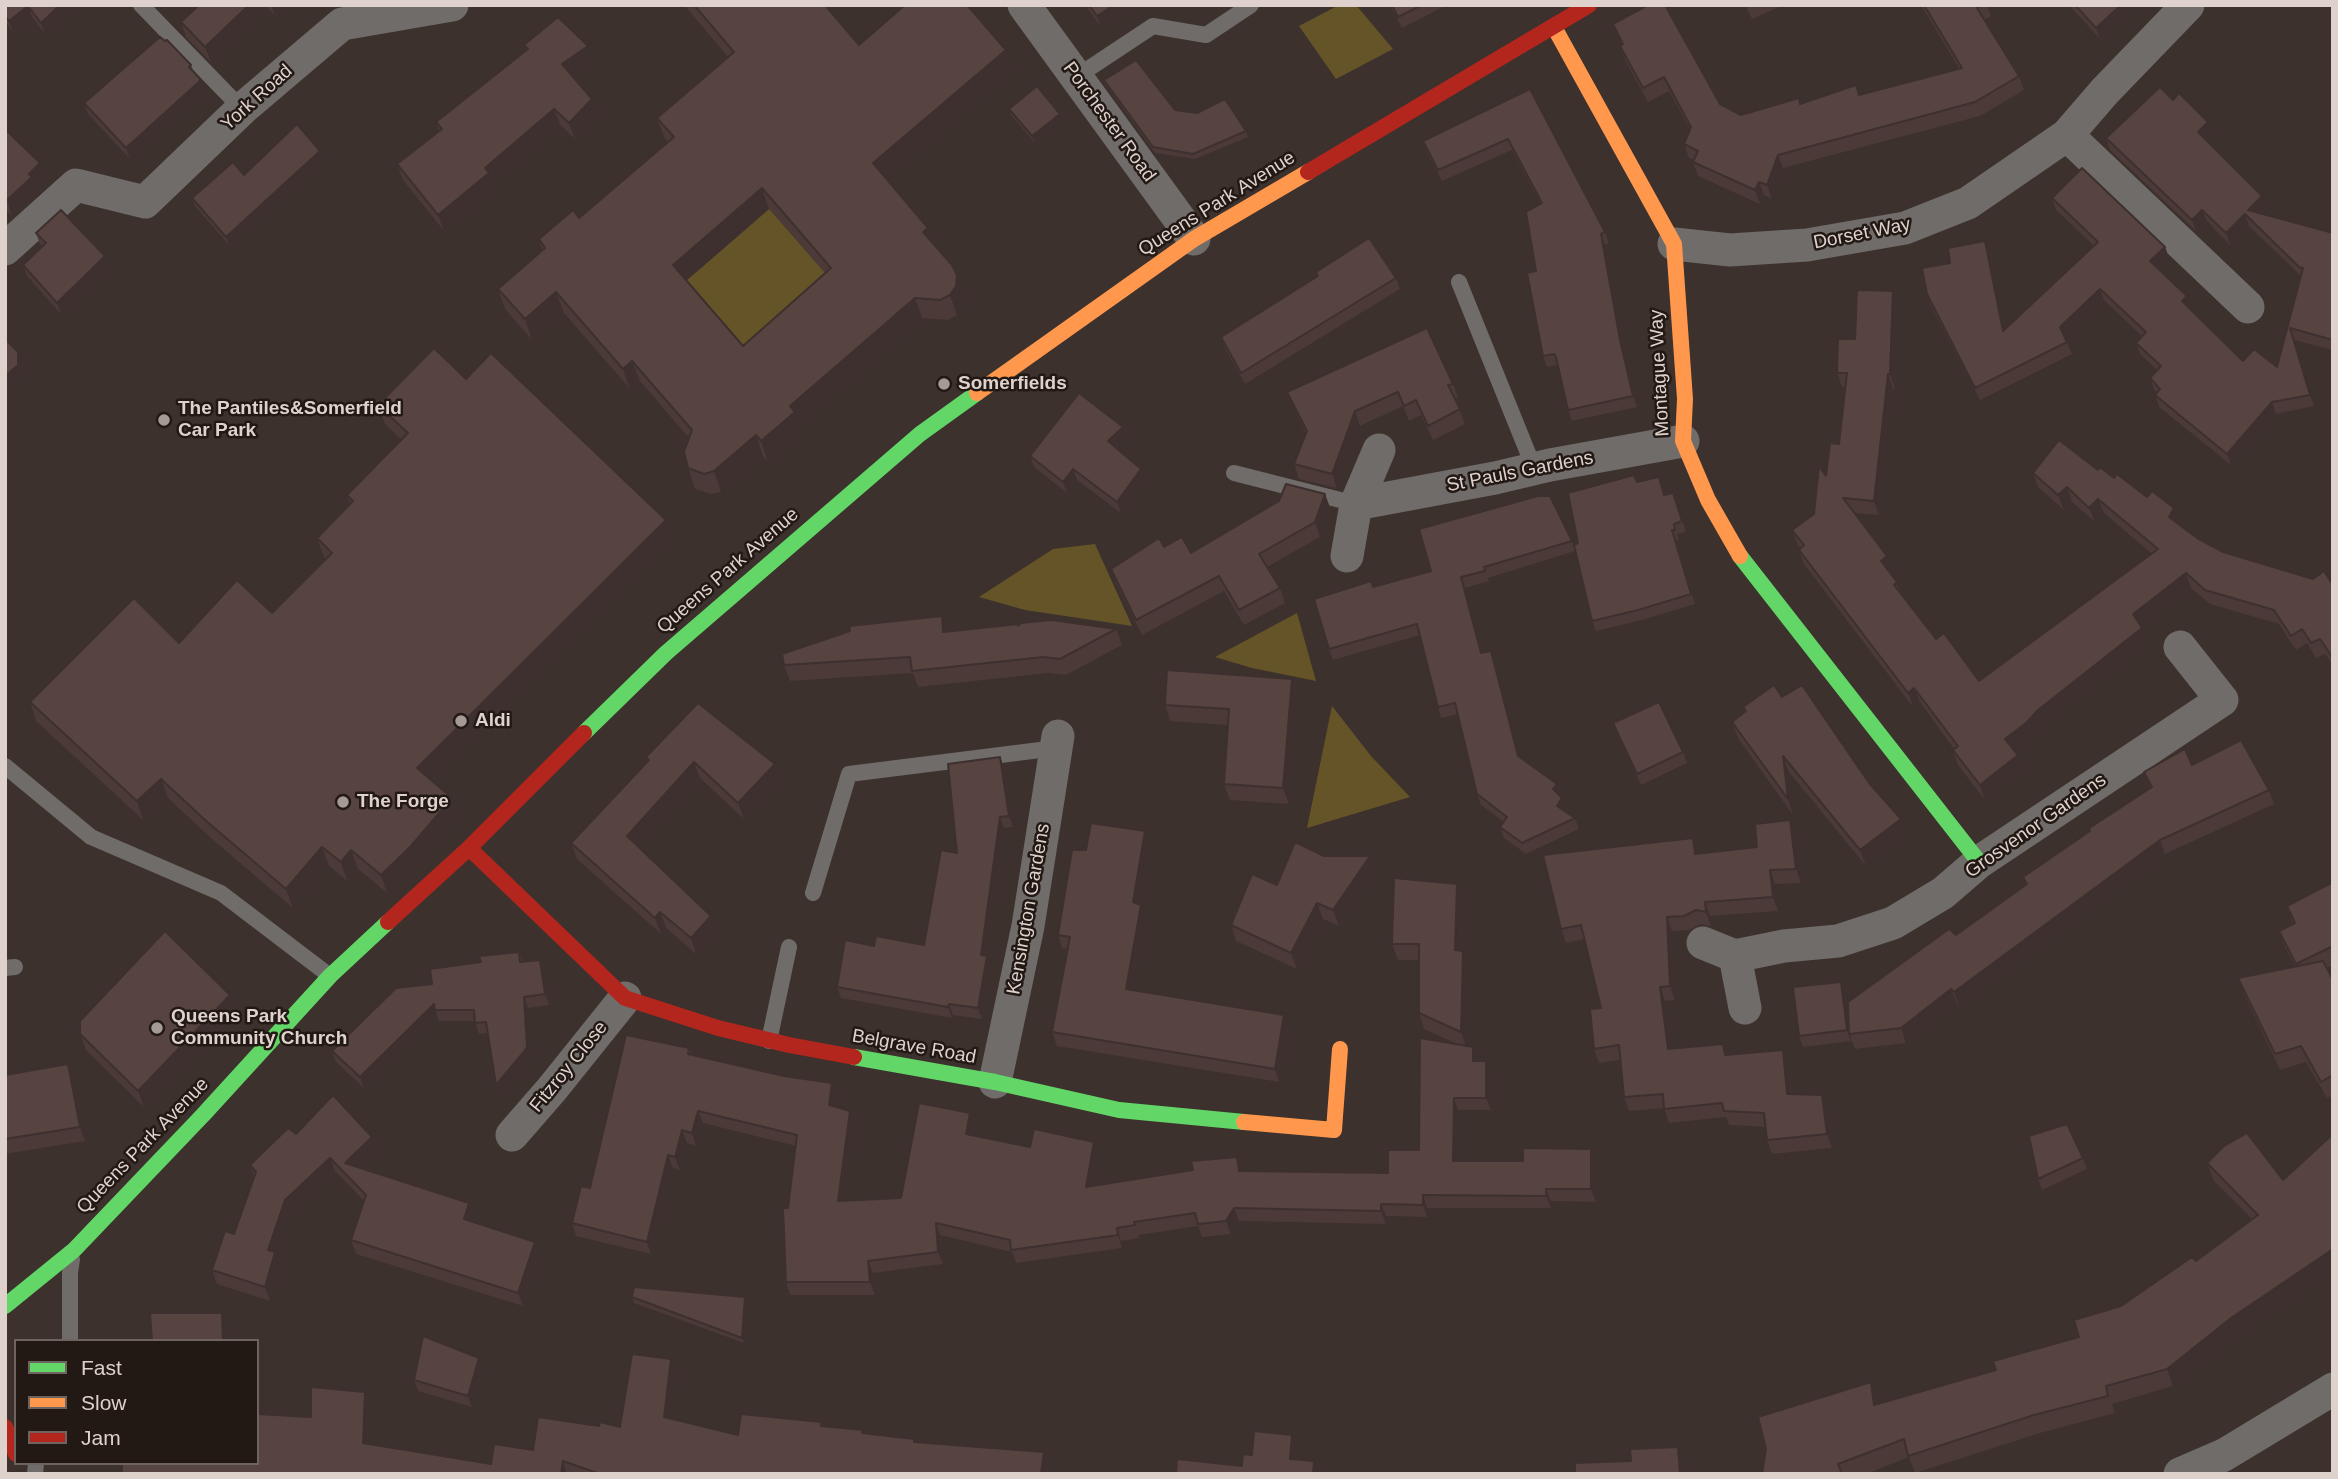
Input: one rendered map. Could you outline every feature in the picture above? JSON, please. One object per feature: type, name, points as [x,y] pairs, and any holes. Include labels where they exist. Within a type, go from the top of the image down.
[{"type":"street","name":"York Road","points":[[5,249],[76,184],[145,202],[242,109],[342,24],[452,5]]},
{"type":"street","name":"Porchester Road","points":[[1024,5],[1194,239]]},
{"type":"street","name":"Queens Park Avenue","points":[[5,1306],[74,1250],[203,1115],[330,975],[469,848],[577,738],[666,653],[920,434],[1194,239],[1589,5]]},
{"type":"street","name":"Dorset Way","points":[[1674,244],[1730,250],[1807,246],[1905,228],[1968,203],[2067,135],[2105,91],[2188,5]]},
{"type":"street","name":"Montague Way","points":[[1554,27],[1674,244],[1685,399],[1683,441],[1708,500],[1737,552],[1979,862]]},
{"type":"street","points":[[2067,135],[2248,307]]},
{"type":"street","name":"St Pauls Gardens","points":[[1356,504],[1683,441]]},
{"type":"street","points":[[1347,556],[1356,504],[1379,450]]},
{"type":"street","name":"Grosvenor Gardens","points":[[1735,956],[1784,946],[1838,941],[1894,923],[1943,893],[1979,862],[2222,700],[2180,648]]},
{"type":"street","name":"Kensington Gardens","points":[[995,1082],[1028,926],[1057,742]]},
{"type":"street","name":"Belgrave Road","points":[[469,848],[625,998],[718,1028],[769,1041],[995,1082],[1119,1110],[1334,1130],[1339,1049]]},
{"type":"street","points":[[1703,943],[1735,956],[1745,1008]]},
{"type":"street","name":"Fitzroy Close","points":[[512,1135],[625,998]]},
{"type":"street","points":[[2180,1474],[2224,1455],[2333,1388]]},
{"type":"street","points":[[5,1427],[14,1449]]},
{"type":"lane","points":[[141,5],[242,109]]},
{"type":"lane","points":[[1076,77],[1153,26],[1206,34],[1251,5]]},
{"type":"lane","points":[[1459,282],[1534,468]]},
{"type":"lane","points":[[1234,473],[1356,504]]},
{"type":"lane","points":[[813,893],[849,774],[1057,742]]},
{"type":"lane","points":[[5,766],[91,837],[221,893],[330,975]]},
{"type":"lane","points":[[769,1041],[789,947]]},
{"type":"lane","points":[[70,1339],[70,1273],[74,1250]]},
{"type":"shaded area","points":[[1339,5],[1356,5],[1393,49],[1336,79],[1299,26]]},
{"type":"shaded area","points":[[811,141],[853,305],[764,382],[673,292],[754,222]]},
{"type":"shaded area","points":[[1095,544],[1132,626],[1025,610],[979,597],[1053,549]]},
{"type":"shaded area","points":[[1297,613],[1316,681],[1252,668],[1215,657]]},
{"type":"shaded area","points":[[1332,706],[1371,756],[1410,797],[1307,828]]},
{"type":"building","points":[[5,5],[60,5],[41,23],[28,6],[9,21],[5,16]]},
{"type":"building","points":[[199,5],[249,5],[205,47],[181,22]]},
{"type":"building","points":[[694,5],[825,5],[859,45],[905,5],[967,5],[1006,50],[873,163],[928,228],[923,232],[952,265],[957,275],[956,286],[950,295],[940,300],[915,298],[790,406],[795,412],[761,441],[756,435],[714,471],[704,474],[688,468],[684,452],[692,430],[632,361],[623,369],[556,292],[525,319],[498,289],[545,248],[539,239],[573,210],[579,218],[674,137],[657,118],[734,52]],"holes":[[[762,188],[831,268],[743,346],[673,265]]]},
{"type":"building","points":[[1089,5],[1114,5],[1097,16]]},
{"type":"building","points":[[1392,5],[1422,5],[1398,17]]},
{"type":"building","points":[[1648,5],[1665,5],[1720,104],[1741,115],[1799,98],[1800,104],[1856,85],[1859,95],[1962,68],[1924,5],[1981,5],[1977,8],[2019,76],[1975,102],[1778,155],[1767,185],[1759,182],[1755,190],[1693,162],[1698,151],[1684,144],[1691,127],[1664,77],[1643,88],[1620,46],[1623,44],[1613,24]]},
{"type":"building","points":[[2075,5],[2121,5],[2096,28]]},
{"type":"building","points":[[558,17],[588,46],[562,64],[592,99],[569,123],[554,109],[485,168],[489,173],[438,215],[397,164],[442,129],[436,122],[528,49],[524,45]]},
{"type":"building","points":[[160,37],[167,40],[191,65],[189,67],[201,80],[126,148],[84,103]]},
{"type":"building","points":[[1136,60],[1175,110],[1197,113],[1225,99],[1246,131],[1193,154],[1153,147],[1104,80]]},
{"type":"building","points":[[1037,86],[1060,114],[1032,136],[1009,109]]},
{"type":"building","points":[[2160,87],[2173,100],[2179,93],[2208,122],[2198,132],[2262,196],[2248,210],[2333,233],[2333,340],[2290,328],[2310,395],[2272,402],[2227,454],[2155,395],[2160,389],[2150,378],[2161,366],[2136,343],[2146,332],[2100,289],[2060,327],[2067,342],[1975,388],[1927,294],[1922,268],[1950,263],[1948,248],[1985,241],[2003,331],[2098,242],[2052,198],[2082,168],[2165,247],[2150,261],[2187,296],[2182,301],[2243,361],[2254,349],[2277,367],[2303,268],[2245,214],[2226,233],[2202,210],[2192,220],[2106,138]]},
{"type":"building","points":[[1530,89],[1605,232],[1601,234],[1633,396],[1568,410],[1556,357],[1554,354],[1543,356],[1527,273],[1536,271],[1526,212],[1542,203],[1508,139],[1438,170],[1423,141]]},
{"type":"building","points":[[297,124],[320,151],[226,237],[192,198],[233,162],[244,175]]},
{"type":"building","points":[[5,129],[40,163],[29,174],[32,177],[7,200],[5,199]]},
{"type":"building","points":[[61,210],[105,256],[57,303],[23,265],[46,243],[36,233]]},
{"type":"building","points":[[1369,238],[1396,278],[1241,373],[1221,337],[1318,276],[1316,272]]},
{"type":"building","points":[[1857,290],[1893,291],[1890,374],[1874,501],[1843,498],[1887,556],[1881,561],[1897,582],[1894,585],[1936,639],[1944,633],[1979,681],[2158,549],[2098,499],[2089,508],[2067,487],[2058,495],[2033,473],[2059,440],[2098,470],[2100,467],[2114,478],[2117,474],[2147,497],[2152,491],[2174,508],[2169,517],[2197,538],[2223,552],[2313,579],[2324,571],[2333,585],[2333,658],[2320,639],[2311,643],[2302,629],[2291,636],[2274,610],[2205,590],[2186,573],[2133,614],[2142,628],[2005,739],[2018,755],[1980,785],[1953,750],[1958,746],[1914,688],[1908,693],[1799,550],[1804,545],[1792,530],[1814,514],[1819,466],[1826,476],[1830,443],[1839,444],[1847,373],[1837,373],[1838,339],[1855,339]]},
{"type":"building","points":[[1427,328],[1453,384],[1448,385],[1460,409],[1428,426],[1416,400],[1404,406],[1398,392],[1355,411],[1332,474],[1294,464],[1307,431],[1287,392]]},
{"type":"building","points":[[5,339],[18,352],[18,365],[5,376]]},
{"type":"building","points":[[434,348],[466,379],[491,353],[666,520],[417,768],[452,798],[411,846],[381,875],[351,850],[341,862],[322,847],[286,889],[161,779],[137,801],[30,702],[134,598],[179,643],[237,580],[272,613],[332,553],[317,538],[353,501],[347,495],[408,433],[378,405]]},
{"type":"building","points":[[1079,393],[1123,427],[1108,441],[1141,469],[1117,502],[1073,469],[1063,482],[1030,456]]},
{"type":"building","points":[[1634,475],[1637,482],[1659,477],[1664,495],[1673,493],[1682,521],[1674,524],[1675,530],[1672,530],[1691,594],[1592,621],[1574,545],[1578,543],[1568,493]]},
{"type":"building","points":[[1286,484],[1325,494],[1315,522],[1259,554],[1280,588],[1239,610],[1219,576],[1136,620],[1111,569],[1159,538],[1164,547],[1182,537],[1191,553],[1279,501]]},
{"type":"building","points":[[1538,496],[1550,496],[1572,541],[1484,567],[1485,571],[1461,577],[1481,653],[1491,651],[1518,756],[1557,784],[1553,789],[1562,798],[1557,806],[1575,818],[1522,843],[1500,827],[1507,817],[1477,794],[1455,703],[1438,707],[1417,624],[1329,649],[1314,599],[1371,581],[1373,587],[1431,571],[1419,529]]},
{"type":"building","points":[[942,616],[943,632],[1019,624],[1018,626],[1021,623],[1052,620],[1116,629],[1060,659],[1043,657],[912,671],[910,657],[784,665],[782,654],[850,631],[849,626]]},
{"type":"building","points":[[1167,670],[1292,679],[1283,788],[1224,784],[1229,709],[1165,705]]},
{"type":"building","points":[[1774,685],[1782,697],[1802,685],[1869,783],[1901,819],[1860,850],[1783,756],[1788,799],[1732,722],[1746,711],[1743,707]]},
{"type":"building","points":[[1659,702],[1683,752],[1637,774],[1613,723]]},
{"type":"building","points":[[698,703],[775,764],[738,803],[694,762],[627,836],[711,916],[691,938],[660,912],[655,918],[571,843],[649,760],[646,757]]},
{"type":"building","points":[[2241,740],[2269,790],[2160,840],[1954,992],[1951,989],[1901,1028],[1849,1034],[1848,1002],[1949,929],[1956,935],[2027,884],[2023,877],[2090,831],[2088,829],[2152,787],[2144,772],[2185,749],[2192,765]]},
{"type":"building","points":[[1000,757],[1009,816],[1000,817],[981,955],[987,956],[978,1008],[949,1004],[948,1007],[837,987],[845,940],[874,946],[876,936],[924,945],[941,850],[957,853],[948,764]]},
{"type":"building","points":[[1790,820],[1796,869],[1770,870],[1773,897],[1705,902],[1706,912],[1696,910],[1684,916],[1667,917],[1670,986],[1660,987],[1668,1049],[1723,1044],[1725,1055],[1783,1050],[1787,1094],[1822,1095],[1827,1134],[1767,1140],[1764,1113],[1724,1111],[1722,1103],[1664,1109],[1663,1094],[1624,1097],[1619,1045],[1594,1049],[1590,1009],[1601,1008],[1581,925],[1561,929],[1543,855],[1693,838],[1695,854],[1757,847],[1755,824]]},
{"type":"building","points":[[1091,823],[1145,831],[1133,902],[1141,905],[1126,989],[1284,1015],[1275,1069],[1052,1032],[1070,937],[1058,935],[1072,850],[1086,850]]},
{"type":"building","points":[[1295,842],[1324,856],[1370,856],[1333,910],[1317,903],[1291,953],[1231,925],[1252,874],[1277,885]]},
{"type":"building","points":[[1394,878],[1457,884],[1455,950],[1463,951],[1461,1032],[1419,1013],[1419,944],[1392,944]]},
{"type":"building","points":[[2333,882],[2333,946],[2296,964],[2279,931],[2295,923],[2287,906]]},
{"type":"building","name":"Queens Park Community Church","points":[[165,931],[230,995],[138,1091],[80,1034],[80,1021]]},
{"type":"building","points":[[519,952],[520,962],[540,960],[545,994],[524,997],[527,1048],[496,1085],[486,1022],[475,1023],[474,1010],[435,1010],[434,1004],[360,1077],[332,1051],[396,988],[432,984],[430,969],[481,962],[479,956]]},
{"type":"building","points":[[2323,961],[2333,980],[2333,1075],[2321,1082],[2301,1046],[2275,1054],[2238,978]]},
{"type":"building","points":[[1841,982],[1847,1030],[1799,1036],[1793,987]]},
{"type":"building","points":[[626,1035],[689,1048],[688,1054],[784,1076],[832,1083],[829,1105],[850,1111],[838,1201],[901,1198],[919,1103],[970,1113],[966,1134],[1030,1147],[1034,1129],[1094,1142],[1086,1187],[1193,1170],[1191,1161],[1237,1157],[1239,1171],[1388,1173],[1388,1150],[1419,1150],[1420,1038],[1473,1047],[1473,1061],[1486,1061],[1486,1098],[1454,1098],[1453,1161],[1523,1161],[1523,1148],[1591,1149],[1591,1189],[1546,1189],[1546,1196],[1423,1195],[1423,1205],[1381,1204],[1381,1211],[1234,1208],[1226,1221],[1198,1224],[1195,1213],[1134,1222],[1135,1225],[1117,1228],[1118,1235],[1011,1250],[1010,1240],[936,1223],[938,1252],[868,1261],[870,1282],[786,1282],[783,1208],[788,1208],[797,1135],[698,1111],[692,1133],[682,1130],[675,1157],[668,1155],[647,1242],[572,1223],[581,1186],[590,1188]]},
{"type":"building","points":[[68,1064],[80,1127],[5,1139],[5,1075]]},
{"type":"building","points":[[333,1095],[372,1137],[345,1163],[469,1203],[464,1219],[535,1242],[518,1293],[351,1240],[366,1195],[330,1158],[285,1200],[268,1250],[275,1252],[265,1287],[212,1270],[225,1231],[234,1234],[256,1172],[250,1165],[288,1128],[296,1134]]},
{"type":"building","points":[[2067,1124],[2083,1158],[2038,1179],[2029,1136]]},
{"type":"building","points":[[2247,1133],[2283,1180],[2333,1134],[2333,1249],[2231,1318],[2167,1369],[2106,1386],[2108,1396],[2034,1415],[1908,1456],[1904,1439],[1838,1464],[1842,1474],[1762,1474],[1766,1449],[1758,1417],[1871,1382],[1874,1405],[1996,1370],[1993,1361],[2079,1337],[2074,1320],[2121,1306],[2192,1257],[2196,1261],[2258,1215],[2207,1163],[2224,1146]]},
{"type":"building","points":[[634,1287],[745,1297],[742,1338],[632,1297]]},
{"type":"building","points":[[150,1313],[222,1313],[223,1339],[152,1339]]},
{"type":"building","points":[[423,1336],[479,1358],[468,1396],[414,1380]]},
{"type":"building","points":[[632,1354],[671,1359],[664,1417],[738,1435],[741,1414],[821,1422],[821,1426],[863,1430],[862,1433],[914,1439],[914,1442],[1044,1452],[1041,1474],[600,1474],[563,1461],[561,1474],[122,1474],[122,1465],[259,1465],[259,1414],[311,1417],[311,1387],[365,1392],[363,1443],[491,1464],[494,1444],[533,1450],[538,1417],[599,1426],[600,1422],[620,1427]]},
{"type":"building","points":[[1254,1431],[1292,1435],[1290,1459],[1314,1461],[1313,1474],[1176,1474],[1177,1459],[1242,1466],[1243,1454],[1252,1455]]},
{"type":"building","points":[[1678,1447],[1680,1474],[1575,1474],[1575,1463],[1631,1461],[1630,1449]]},
{"type":"traffic: fast","points":[[584,733],[666,653],[920,434],[977,393]]},
{"type":"traffic: fast","points":[[1740,556],[1979,862]]},
{"type":"traffic: fast","points":[[5,1306],[74,1250],[330,976],[388,922]]},
{"type":"traffic: fast","points":[[854,1057],[995,1082],[1119,1110],[1244,1122]]},
{"type":"traffic: slow","points":[[1554,27],[1674,244],[1685,399],[1683,441],[1708,500],[1740,556]]},
{"type":"traffic: slow","points":[[977,393],[1194,239],[1308,172]]},
{"type":"traffic: slow","points":[[1244,1122],[1334,1130],[1340,1049]]},
{"type":"traffic: jam","points":[[1308,172],[1589,5]]},
{"type":"traffic: jam","points":[[388,922],[469,848],[584,733]]},
{"type":"traffic: jam","points":[[469,848],[625,998],[718,1028],[854,1057]]},
{"type":"traffic: jam","points":[[5,1427],[14,1449]]},
{"type":"place","name":"Somerfields","points":[[944,384]]},
{"type":"place","name":"The Pantiles&Somerfield Car Park","points":[[164,420]]},
{"type":"place","name":"Aldi","points":[[461,721]]},
{"type":"place","name":"The Forge","points":[[343,802]]},
{"type":"place","name":"Queens Park Community Church","points":[[157,1028]]}]
